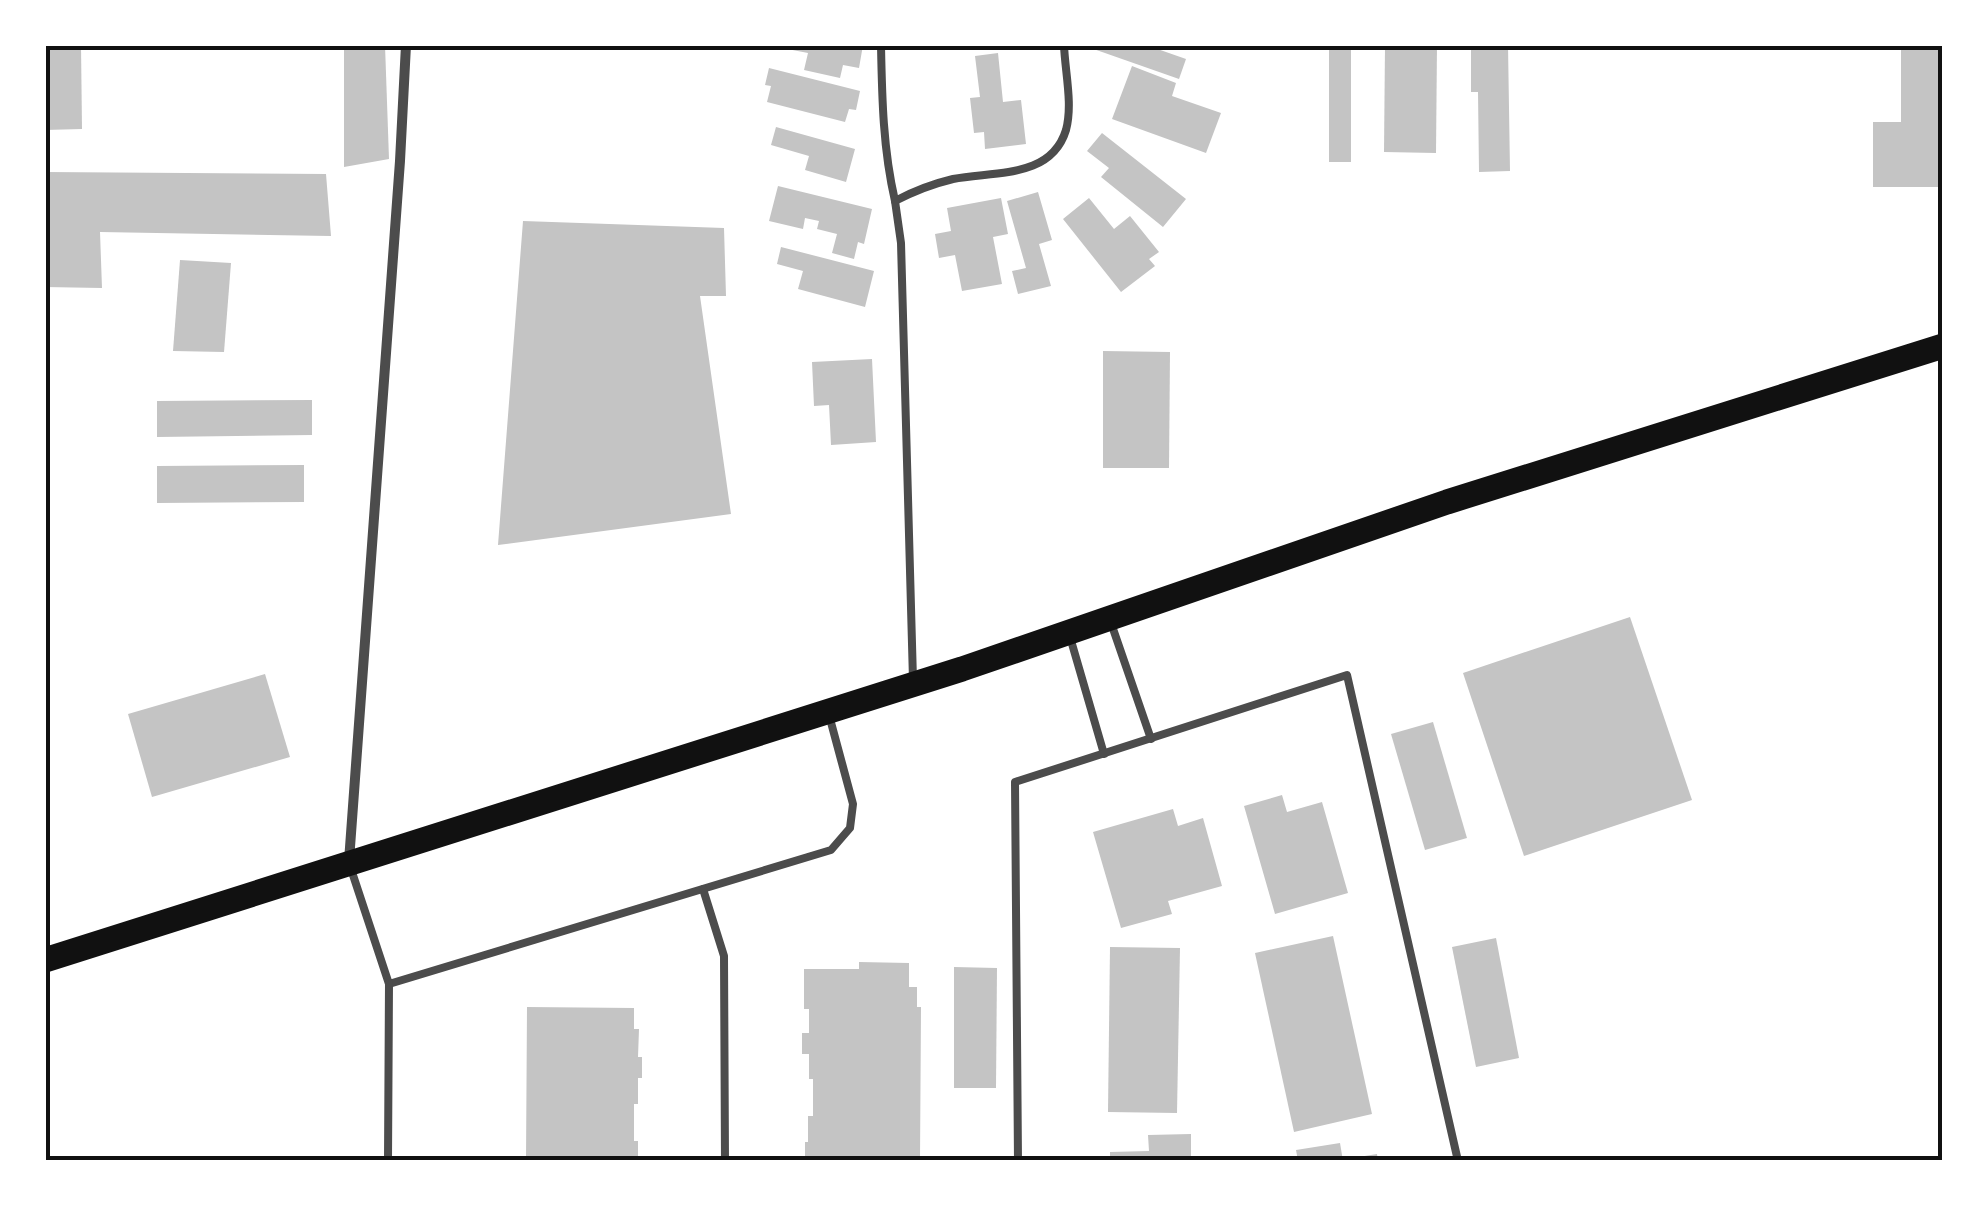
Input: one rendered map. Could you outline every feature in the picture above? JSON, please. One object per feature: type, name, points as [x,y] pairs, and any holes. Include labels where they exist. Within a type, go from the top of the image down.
[{"type":"main road","points":[[45,960],[913,684],[1447,502],[1943,346]]},
{"type":"street","points":[[349,862],[406,45]]},
{"type":"lane","points":[[882,45],[882,122],[901,243],[913,684]]},
{"type":"lane","points":[[895,201],[918,189],[953,179],[1035,167],[1058,151],[1067,127],[1064,45]]},
{"type":"lane","points":[[1110,618],[1151,739]]},
{"type":"lane","points":[[1069,632],[1104,754]]},
{"type":"lane","points":[[1018,1161],[1016,782],[1347,675],[1458,1161]]},
{"type":"lane","points":[[389,984],[830,850],[850,828],[852,804],[828,711]]},
{"type":"lane","points":[[349,862],[389,984],[388,1161]]},
{"type":"lane","points":[[702,889],[724,956],[724,1161]]},
{"type":"building","points":[[45,45],[81,45],[82,129],[45,130]]},
{"type":"building","points":[[344,45],[385,45],[389,159],[344,167]]},
{"type":"building","points":[[777,45],[863,45],[859,68],[843,65],[840,78],[804,70],[808,53]]},
{"type":"building","points":[[1146,45],[1186,59],[1179,79],[1085,46]]},
{"type":"building","points":[[1329,45],[1351,45],[1351,162],[1329,162]]},
{"type":"building","points":[[1385,45],[1437,45],[1436,153],[1384,152]]},
{"type":"building","points":[[1471,45],[1508,45],[1510,171],[1479,172],[1478,92],[1471,92]]},
{"type":"building","points":[[1901,45],[1943,45],[1943,187],[1873,187],[1873,122],[1901,122]]},
{"type":"building","points":[[998,53],[1003,102],[1021,100],[1026,144],[985,149],[984,132],[974,133],[970,98],[980,97],[975,56]]},
{"type":"building","points":[[1132,66],[1176,83],[1172,96],[1221,113],[1206,153],[1112,119]]},
{"type":"building","points":[[769,68],[860,91],[856,110],[849,109],[845,122],[767,102],[771,86],[765,85]]},
{"type":"building","points":[[776,127],[855,149],[846,182],[805,170],[809,156],[771,145]]},
{"type":"building","points":[[1102,133],[1186,199],[1163,227],[1101,177],[1109,168],[1087,151]]},
{"type":"building","points":[[45,172],[326,174],[331,236],[100,232],[102,288],[45,287]]},
{"type":"building","points":[[778,186],[872,209],[864,244],[858,242],[854,259],[832,253],[837,234],[817,229],[819,221],[805,218],[803,229],[769,221]]},
{"type":"building","points":[[1038,192],[1052,240],[1039,244],[1051,286],[1018,294],[1012,271],[1026,268],[1007,201]]},
{"type":"building","points":[[1001,198],[1008,234],[993,237],[1002,284],[962,291],[955,255],[939,258],[935,234],[951,231],[947,208]]},
{"type":"building","points":[[1089,198],[1114,229],[1130,216],[1159,252],[1149,259],[1155,266],[1121,292],[1063,219]]},
{"type":"building","points":[[523,221],[724,228],[726,296],[700,296],[731,514],[498,545]]},
{"type":"building","points":[[781,247],[874,271],[865,307],[798,289],[803,271],[777,264]]},
{"type":"building","points":[[180,260],[231,263],[224,352],[173,351]]},
{"type":"building","points":[[1103,351],[1170,352],[1169,468],[1103,468]]},
{"type":"building","points":[[872,359],[876,442],[831,445],[829,405],[814,406],[812,362]]},
{"type":"building","points":[[312,400],[312,435],[157,437],[157,401]]},
{"type":"building","points":[[304,465],[304,502],[157,503],[157,466]]},
{"type":"building","points":[[1630,617],[1692,800],[1524,856],[1463,673]]},
{"type":"building","points":[[265,674],[290,757],[152,797],[128,714]]},
{"type":"building","points":[[1433,722],[1467,838],[1425,850],[1391,734]]},
{"type":"building","points":[[1282,795],[1287,812],[1322,802],[1348,893],[1275,914],[1244,806]]},
{"type":"building","points":[[1173,809],[1178,826],[1203,818],[1222,886],[1168,901],[1172,914],[1121,928],[1093,832]]},
{"type":"building","points":[[1333,936],[1372,1114],[1294,1132],[1255,953]]},
{"type":"building","points":[[1496,938],[1519,1058],[1476,1067],[1452,947]]},
{"type":"building","points":[[1110,947],[1180,948],[1177,1113],[1108,1112]]},
{"type":"building","points":[[859,962],[909,963],[909,987],[917,987],[917,1007],[921,1007],[920,1161],[805,1161],[808,1116],[813,1116],[813,1079],[809,1079],[809,1054],[802,1054],[802,1033],[809,1033],[809,1009],[804,1009],[804,969],[859,969]]},
{"type":"building","points":[[954,967],[997,968],[996,1088],[954,1088]]},
{"type":"building","points":[[527,1007],[634,1008],[634,1029],[639,1029],[638,1057],[642,1057],[638,1104],[634,1104],[638,1161],[526,1161]]},
{"type":"building","points":[[1191,1134],[1191,1161],[1110,1161],[1110,1152],[1149,1151],[1148,1135]]},
{"type":"building","points":[[1340,1143],[1343,1161],[1298,1161],[1296,1150]]},
{"type":"building","points":[[1377,1154],[1378,1161],[1346,1161],[1346,1159]]}]
